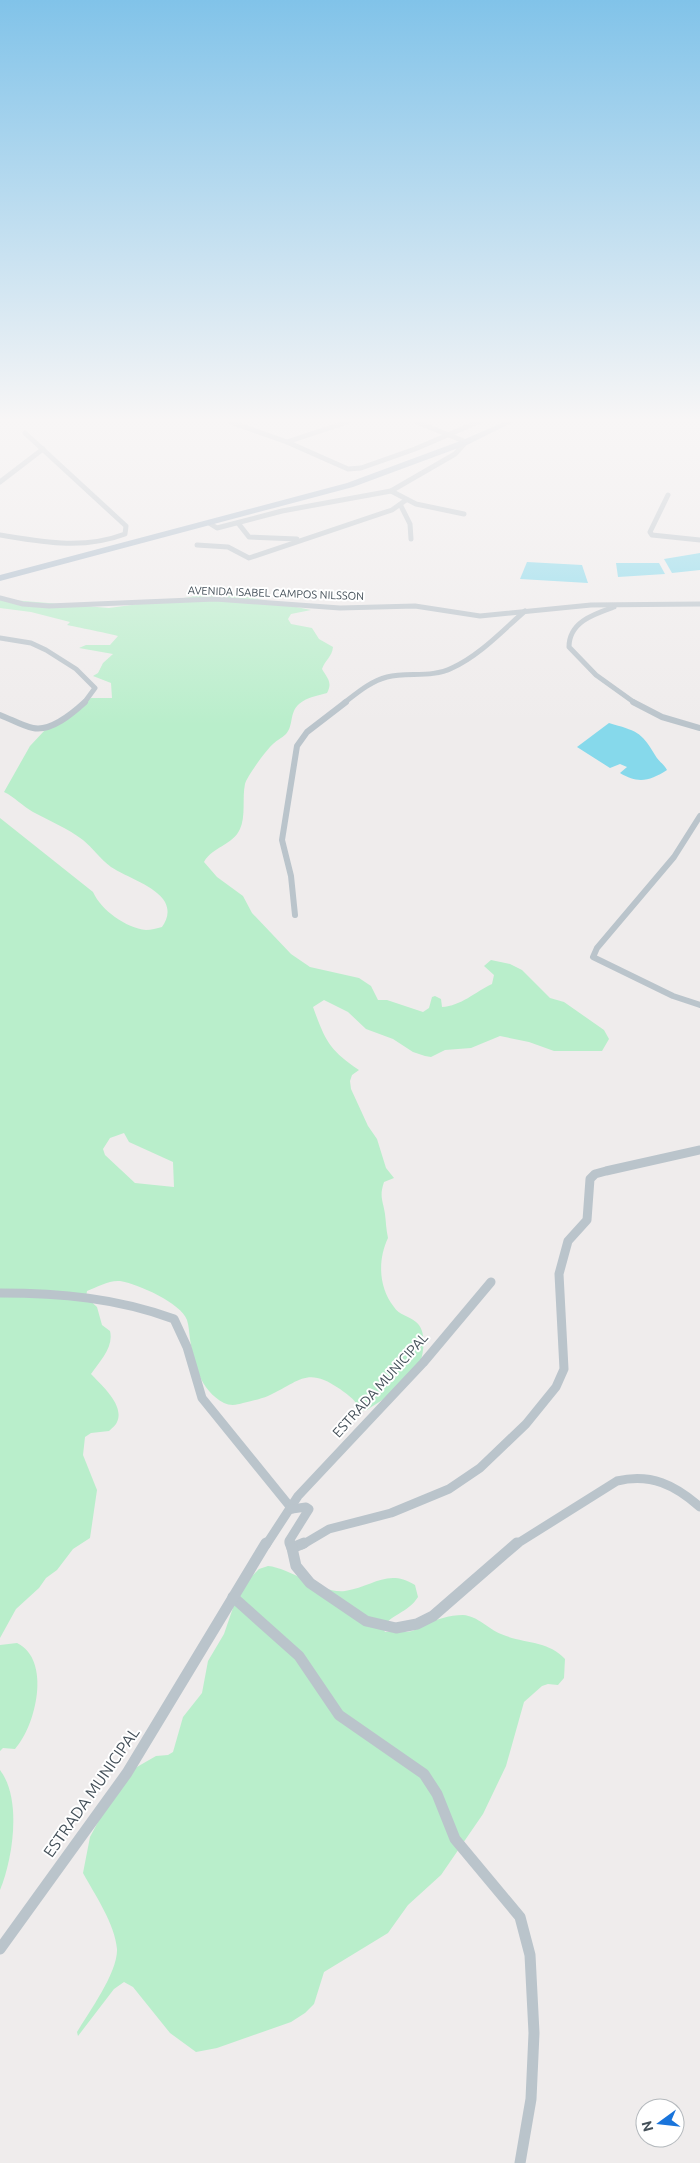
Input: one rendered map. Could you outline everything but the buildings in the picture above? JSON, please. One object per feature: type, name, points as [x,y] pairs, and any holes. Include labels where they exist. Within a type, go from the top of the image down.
[{"type":"main road","points":[[0,578],[209,523]]},
{"type":"street","points":[[0,535],[75,545],[125,534],[126,526],[123,523]]},
{"type":"street","points":[[209,523],[217,528],[238,523],[249,537],[302,540]]},
{"type":"street","points":[[197,545],[234,549],[245,558],[352,523]]},
{"type":"street","points":[[409,523],[411,539]]},
{"type":"street","points":[[654,523],[650,532],[652,535],[700,540]]},
{"type":"street","points":[[118,537],[127,544]]},
{"type":"street","name":"AVENIDA ISABEL CAMPOS NILSSON","points":[[0,598],[24,604],[49,606],[214,599],[340,608],[416,606],[480,616],[591,605],[700,604]]},
{"type":"street","points":[[618,605],[594,614],[580,624],[569,636],[568,647],[592,673],[647,712],[663,719],[700,728]]},
{"type":"street","points":[[295,915],[291,876],[282,840],[297,746],[307,732],[367,686],[387,678],[436,673],[451,669],[474,655],[525,612]]},
{"type":"street","points":[[0,638],[23,641],[44,649],[89,679],[95,688],[90,699],[54,724],[45,728],[31,728],[0,715]]},
{"type":"street","points":[[700,816],[674,858],[597,948],[593,956],[596,960],[673,996],[700,1005]]},
{"type":"street","points":[[292,1548],[296,1548],[329,1529],[391,1513],[449,1489],[480,1468],[526,1424],[556,1387],[564,1369],[559,1274],[568,1241],[587,1220],[590,1179],[595,1174],[606,1171],[672,1158],[700,1150]]},
{"type":"street","name":"ESTRADA MUNICIPAL","points":[[0,1949],[127,1774],[233,1597],[292,1509],[298,1496],[423,1362],[491,1282]]},
{"type":"street","points":[[0,1293],[67,1295],[135,1306],[174,1319],[184,1337],[194,1377],[202,1398],[292,1509],[306,1507],[309,1509],[289,1541],[292,1548],[292,1561],[298,1573],[315,1587],[360,1617],[381,1627],[405,1627],[427,1620],[448,1606],[484,1570],[521,1540],[617,1481],[634,1475],[656,1479],[687,1495],[700,1507]]},
{"type":"street","points":[[233,1597],[299,1656],[339,1715],[424,1774],[437,1794],[455,1839],[520,1917],[530,1954],[534,2033],[531,2099],[520,2163]]},
{"type":"green space","points":[[204,591],[233,594],[311,610],[291,614],[288,619],[291,624],[312,628],[319,639],[333,647],[322,669],[329,683],[327,693],[305,700],[296,708],[286,734],[266,751],[245,784],[243,818],[240,829],[233,839],[212,853],[204,862],[217,877],[243,896],[252,913],[291,954],[310,967],[359,978],[371,986],[378,1000],[387,1000],[423,1012],[429,1008],[432,997],[435,996],[441,999],[442,1007],[455,1004],[492,984],[494,975],[484,966],[491,960],[510,964],[522,970],[550,998],[564,1002],[604,1030],[609,1039],[602,1051],[554,1051],[529,1042],[500,1036],[471,1048],[445,1050],[431,1057],[413,1052],[393,1039],[366,1029],[348,1012],[324,1000],[313,1007],[321,1028],[334,1050],[359,1070],[352,1075],[350,1081],[351,1089],[368,1126],[377,1139],[386,1168],[394,1178],[384,1182],[382,1191],[388,1238],[382,1255],[382,1282],[394,1307],[416,1322],[423,1334],[423,1350],[416,1374],[404,1387],[367,1410],[359,1411],[354,1401],[340,1389],[329,1382],[311,1377],[296,1381],[268,1396],[229,1405],[216,1398],[204,1384],[196,1367],[187,1320],[177,1307],[148,1290],[120,1281],[107,1283],[87,1291],[86,1297],[97,1307],[102,1325],[110,1331],[111,1337],[105,1354],[91,1374],[115,1402],[119,1416],[109,1431],[91,1433],[85,1437],[83,1455],[97,1490],[90,1538],[73,1549],[57,1570],[46,1578],[39,1588],[16,1609],[0,1638],[0,818],[93,892],[102,905],[115,917],[130,926],[146,930],[162,927],[168,912],[165,902],[155,891],[117,871],[103,861],[87,843],[77,836],[33,812],[4,792],[30,746],[45,730],[91,698],[112,698],[111,683],[93,676],[98,673],[103,663],[113,654],[79,648],[86,645],[110,645],[118,636],[67,625],[70,622],[31,612],[0,608],[0,599],[109,608],[191,597]],"holes":[[[124,1133],[129,1142],[173,1162],[174,1187],[135,1183],[105,1155],[103,1149],[110,1138]]]},
{"type":"green space","points":[[268,1566],[286,1571],[326,1589],[336,1591],[355,1589],[388,1578],[405,1580],[415,1585],[418,1597],[409,1607],[386,1624],[383,1628],[385,1632],[410,1632],[422,1625],[442,1618],[458,1615],[468,1616],[501,1634],[551,1648],[565,1659],[564,1678],[558,1685],[548,1684],[542,1686],[524,1702],[506,1766],[483,1814],[441,1875],[408,1905],[388,1933],[324,1972],[314,2004],[305,2013],[291,2022],[217,2048],[196,2052],[170,2033],[133,1987],[124,1982],[114,1989],[78,2036],[77,2032],[113,1969],[117,1949],[109,1920],[83,1873],[90,1837],[123,1775],[156,1756],[168,1755],[173,1752],[183,1717],[202,1693],[208,1661],[224,1634],[235,1602],[247,1581],[259,1569]]},
{"type":"green space","points":[[17,1643],[28,1651],[34,1664],[37,1678],[37,1694],[34,1710],[23,1739],[15,1749],[3,1748],[0,1751],[0,1645]]},
{"type":"green space","points":[[0,1770],[7,1782],[11,1796],[13,1829],[9,1862],[0,1890]]},
{"type":"water","points":[[700,553],[700,570],[672,573],[664,559]]},
{"type":"water","points":[[527,562],[582,565],[588,583],[520,579]]},
{"type":"water","points":[[616,563],[659,563],[665,574],[618,577]]},
{"type":"water","points":[[609,723],[632,730],[641,736],[667,770],[649,779],[633,779],[620,773],[627,767],[620,764],[610,768],[577,747]]}]
